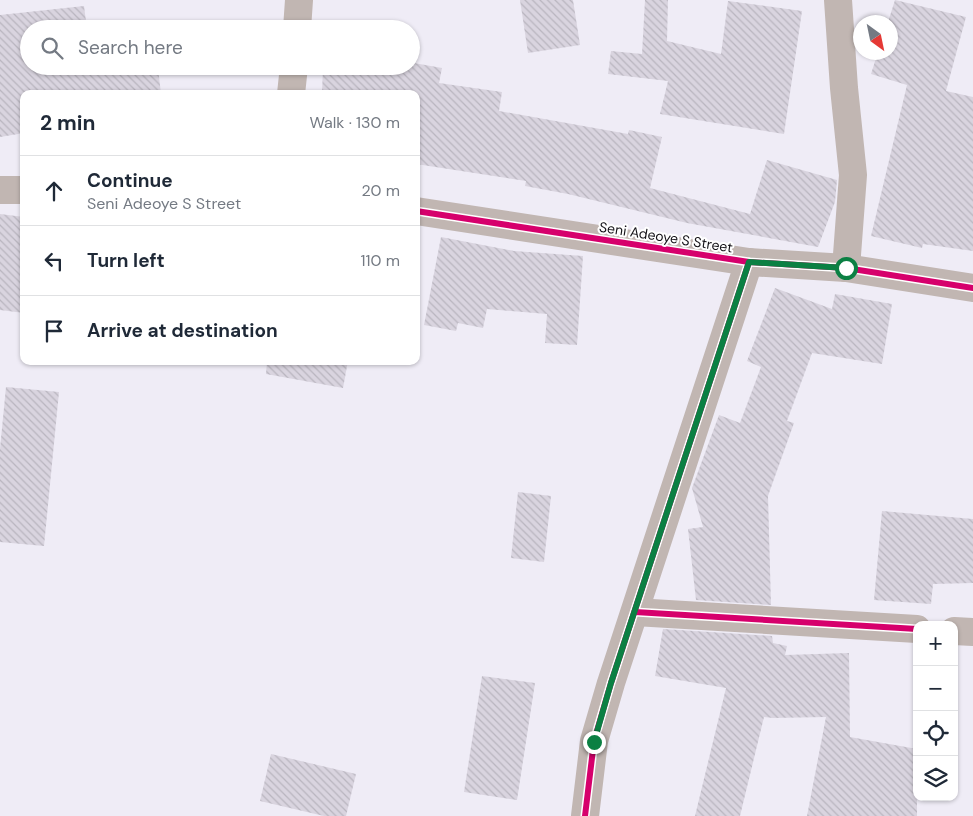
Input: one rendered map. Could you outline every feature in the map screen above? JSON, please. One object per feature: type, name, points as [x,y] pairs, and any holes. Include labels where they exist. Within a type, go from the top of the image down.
[{"type":"street","points":[[298,20],[299,0]]},
{"type":"street","points":[[838,0],[844,88],[853,175],[846,268]]},
{"type":"street","points":[[291,90],[293,75]]},
{"type":"street","points":[[0,190],[20,190]]},
{"type":"street","name":"Seni Adeoye S Street","points":[[420,212],[749,262],[846,268],[973,288]]},
{"type":"street","points":[[585,816],[594,742],[611,683],[749,262]]},
{"type":"street","points":[[635,612],[913,628]]},
{"type":"street","points":[[958,631],[973,632]]},
{"type":"building","points":[[520,0],[573,0],[580,45],[528,53]]},
{"type":"building","points":[[645,0],[668,0],[667,41],[721,54],[728,1],[802,11],[784,134],[660,114],[668,81],[608,74],[611,51],[642,54]]},
{"type":"building","points":[[895,0],[966,17],[946,91],[973,97],[973,251],[923,244],[922,248],[871,236],[907,85],[871,74],[875,60],[898,60],[898,15],[890,15]]},
{"type":"building","points":[[84,6],[86,20],[20,20],[20,75],[159,75],[161,90],[20,90],[20,134],[0,137],[0,15]]},
{"type":"building","points":[[420,64],[442,68],[439,83],[502,92],[499,111],[628,134],[629,130],[662,137],[650,188],[750,214],[767,160],[837,180],[835,202],[818,247],[687,223],[568,194],[525,186],[526,181],[420,165],[420,90],[322,90],[323,75],[420,75]]},
{"type":"building","points":[[0,214],[20,216],[20,312],[0,310]]},
{"type":"building","points":[[441,237],[514,251],[583,256],[577,345],[545,343],[547,314],[487,309],[483,328],[458,323],[456,331],[424,325]]},
{"type":"building","points":[[775,288],[832,309],[835,294],[892,304],[882,364],[812,353],[787,421],[794,423],[768,496],[771,605],[696,600],[688,529],[703,527],[692,488],[719,415],[740,423],[761,367],[747,361]]},
{"type":"building","points":[[267,365],[347,365],[343,388],[266,374]]},
{"type":"building","points":[[6,387],[59,392],[44,546],[0,542],[0,449]]},
{"type":"building","points":[[518,492],[551,496],[544,562],[511,558]]},
{"type":"building","points":[[882,511],[973,519],[973,583],[933,584],[931,604],[874,600]]},
{"type":"building","points":[[663,629],[772,636],[773,643],[787,646],[785,655],[849,653],[850,737],[913,748],[913,801],[917,801],[917,816],[807,816],[826,717],[764,717],[740,816],[695,816],[726,688],[655,676]]},
{"type":"building","points":[[482,676],[535,683],[517,800],[464,792]]},
{"type":"building","points":[[271,754],[356,774],[346,816],[324,816],[260,801]]},
{"type":"cycle path","points":[[420,212],[749,262],[846,268],[973,288]]},
{"type":"cycle path","points":[[585,816],[594,741],[611,683],[749,262]]},
{"type":"cycle path","points":[[635,612],[913,629]]},
{"type":"route","points":[[594,742],[611,683],[749,262],[846,268]]}]
